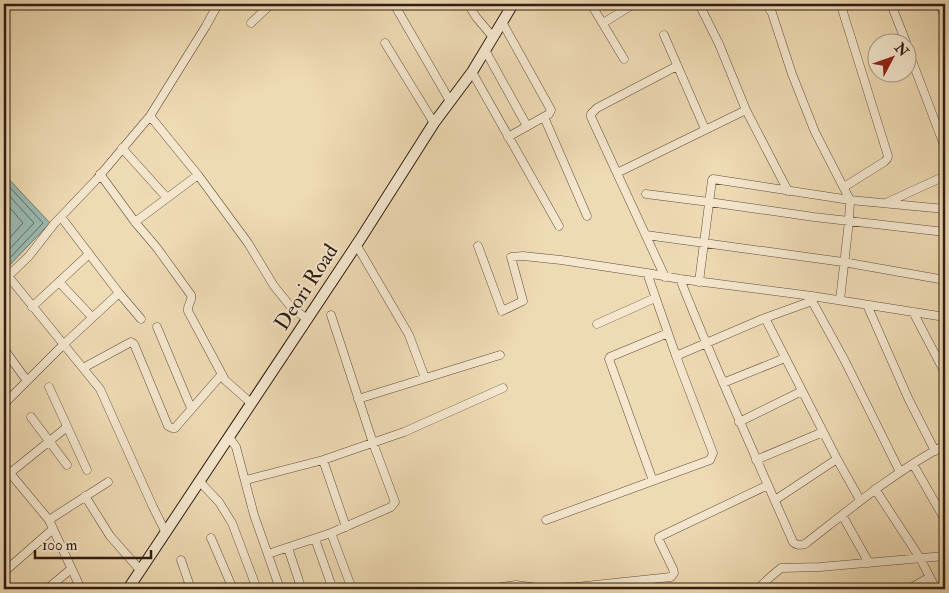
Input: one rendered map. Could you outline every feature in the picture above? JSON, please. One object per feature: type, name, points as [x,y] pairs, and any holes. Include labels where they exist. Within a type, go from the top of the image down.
[{"type":"street","points":[[166,533],[100,389],[64,344],[6,278],[29,256],[150,116],[218,4]]},
{"type":"street","points":[[251,23],[271,4]]},
{"type":"street","points":[[394,4],[450,102]]},
{"type":"street","points":[[468,4],[493,37]]},
{"type":"street","name":"Deori Road","points":[[128,589],[252,403],[434,122],[472,72],[513,4]]},
{"type":"street","points":[[591,4],[624,59]]},
{"type":"street","points":[[603,23],[634,4]]},
{"type":"street","points":[[699,4],[719,44],[746,110],[788,190]]},
{"type":"street","points":[[766,4],[772,12],[792,74],[815,132],[850,200],[840,300]]},
{"type":"street","points":[[844,187],[884,162],[888,156],[843,12],[843,8],[848,4]]},
{"type":"street","points":[[891,4],[902,32]]},
{"type":"street","points":[[940,4],[945,18]]},
{"type":"street","points":[[502,22],[551,109],[549,114],[508,137]]},
{"type":"street","points":[[664,35],[705,129]]},
{"type":"street","points":[[385,43],[434,122]]},
{"type":"street","points":[[485,50],[527,126]]},
{"type":"street","points":[[665,276],[591,114],[597,108],[677,66]]},
{"type":"street","points":[[916,71],[944,145]]},
{"type":"street","points":[[472,72],[559,226]]},
{"type":"street","points":[[617,173],[746,110]]},
{"type":"street","points":[[150,116],[198,175],[248,244],[274,286],[291,307],[307,319]]},
{"type":"street","points":[[544,117],[588,216]]},
{"type":"street","points":[[122,148],[166,198]]},
{"type":"street","points":[[100,174],[134,222],[157,248],[191,294],[192,298],[188,304],[188,311],[225,380],[252,403]]},
{"type":"street","points":[[134,222],[198,175]]},
{"type":"street","points":[[886,202],[945,176]]},
{"type":"street","points":[[698,282],[708,202],[713,179],[850,200],[945,208]]},
{"type":"street","points":[[646,194],[814,217],[945,232]]},
{"type":"street","points":[[61,218],[141,319]]},
{"type":"street","points":[[646,235],[844,262],[945,280]]},
{"type":"street","points":[[356,244],[409,335],[425,378]]},
{"type":"street","points":[[478,246],[502,311],[523,301],[511,257],[523,256],[812,298],[840,300],[945,317]]},
{"type":"street","points":[[32,307],[88,254]]},
{"type":"street","points":[[546,520],[710,460],[713,453],[647,273]]},
{"type":"street","points":[[680,279],[756,460],[796,545],[805,544],[875,489],[945,445]]},
{"type":"street","points":[[59,282],[92,317]]},
{"type":"street","points":[[4,404],[64,344],[119,293]]},
{"type":"street","points":[[597,324],[655,298]]},
{"type":"street","points":[[676,356],[812,298]]},
{"type":"street","points":[[812,298],[900,472]]},
{"type":"street","points":[[867,305],[909,400],[935,451]]},
{"type":"street","points":[[913,312],[945,373]]},
{"type":"street","points":[[268,554],[346,527],[391,507],[395,502],[373,443],[331,315]]},
{"type":"street","points":[[765,318],[860,500]]},
{"type":"street","points":[[157,327],[191,408]]},
{"type":"street","points":[[653,481],[609,359],[668,333]]},
{"type":"street","points":[[83,368],[133,342],[170,428],[174,428],[222,374]]},
{"type":"street","points":[[4,349],[27,382]]},
{"type":"street","points":[[358,399],[500,355]]},
{"type":"street","points":[[724,384],[785,358]]},
{"type":"street","points":[[49,387],[88,470]]},
{"type":"street","points":[[246,480],[324,460],[404,432],[503,388]]},
{"type":"street","points":[[740,422],[802,391]]},
{"type":"street","points":[[31,417],[66,465]]},
{"type":"street","points":[[10,473],[67,426]]},
{"type":"street","points":[[756,460],[823,432]]},
{"type":"street","points":[[229,437],[236,447],[254,515],[280,589]]},
{"type":"street","points":[[775,500],[837,459]]},
{"type":"street","points":[[324,460],[346,527]]},
{"type":"street","points":[[913,464],[945,520]]},
{"type":"street","points":[[4,466],[49,520],[81,589]]},
{"type":"street","points":[[49,520],[108,482]]},
{"type":"street","points":[[200,482],[219,502],[232,524],[257,589]]},
{"type":"street","points":[[489,589],[516,585],[538,588],[565,588],[673,576],[673,569],[659,540],[660,537],[768,486]]},
{"type":"street","points":[[875,489],[920,558],[936,589]]},
{"type":"street","points":[[85,496],[110,536],[141,571]]},
{"type":"street","points":[[842,515],[869,563]]},
{"type":"street","points":[[4,572],[53,529]]},
{"type":"street","points":[[331,533],[352,589]]},
{"type":"street","points":[[211,538],[233,589]]},
{"type":"street","points":[[315,539],[330,581]]},
{"type":"street","points":[[288,548],[299,581]]},
{"type":"street","points":[[760,589],[781,568],[820,567],[945,556]]},
{"type":"street","points":[[181,560],[192,589]]},
{"type":"street","points":[[48,589],[71,569]]},
{"type":"street","points":[[909,589],[930,578]]},
{"type":"street","points":[[609,589],[619,583]]},
{"type":"water","points":[[4,174],[50,223],[4,271]]}]
